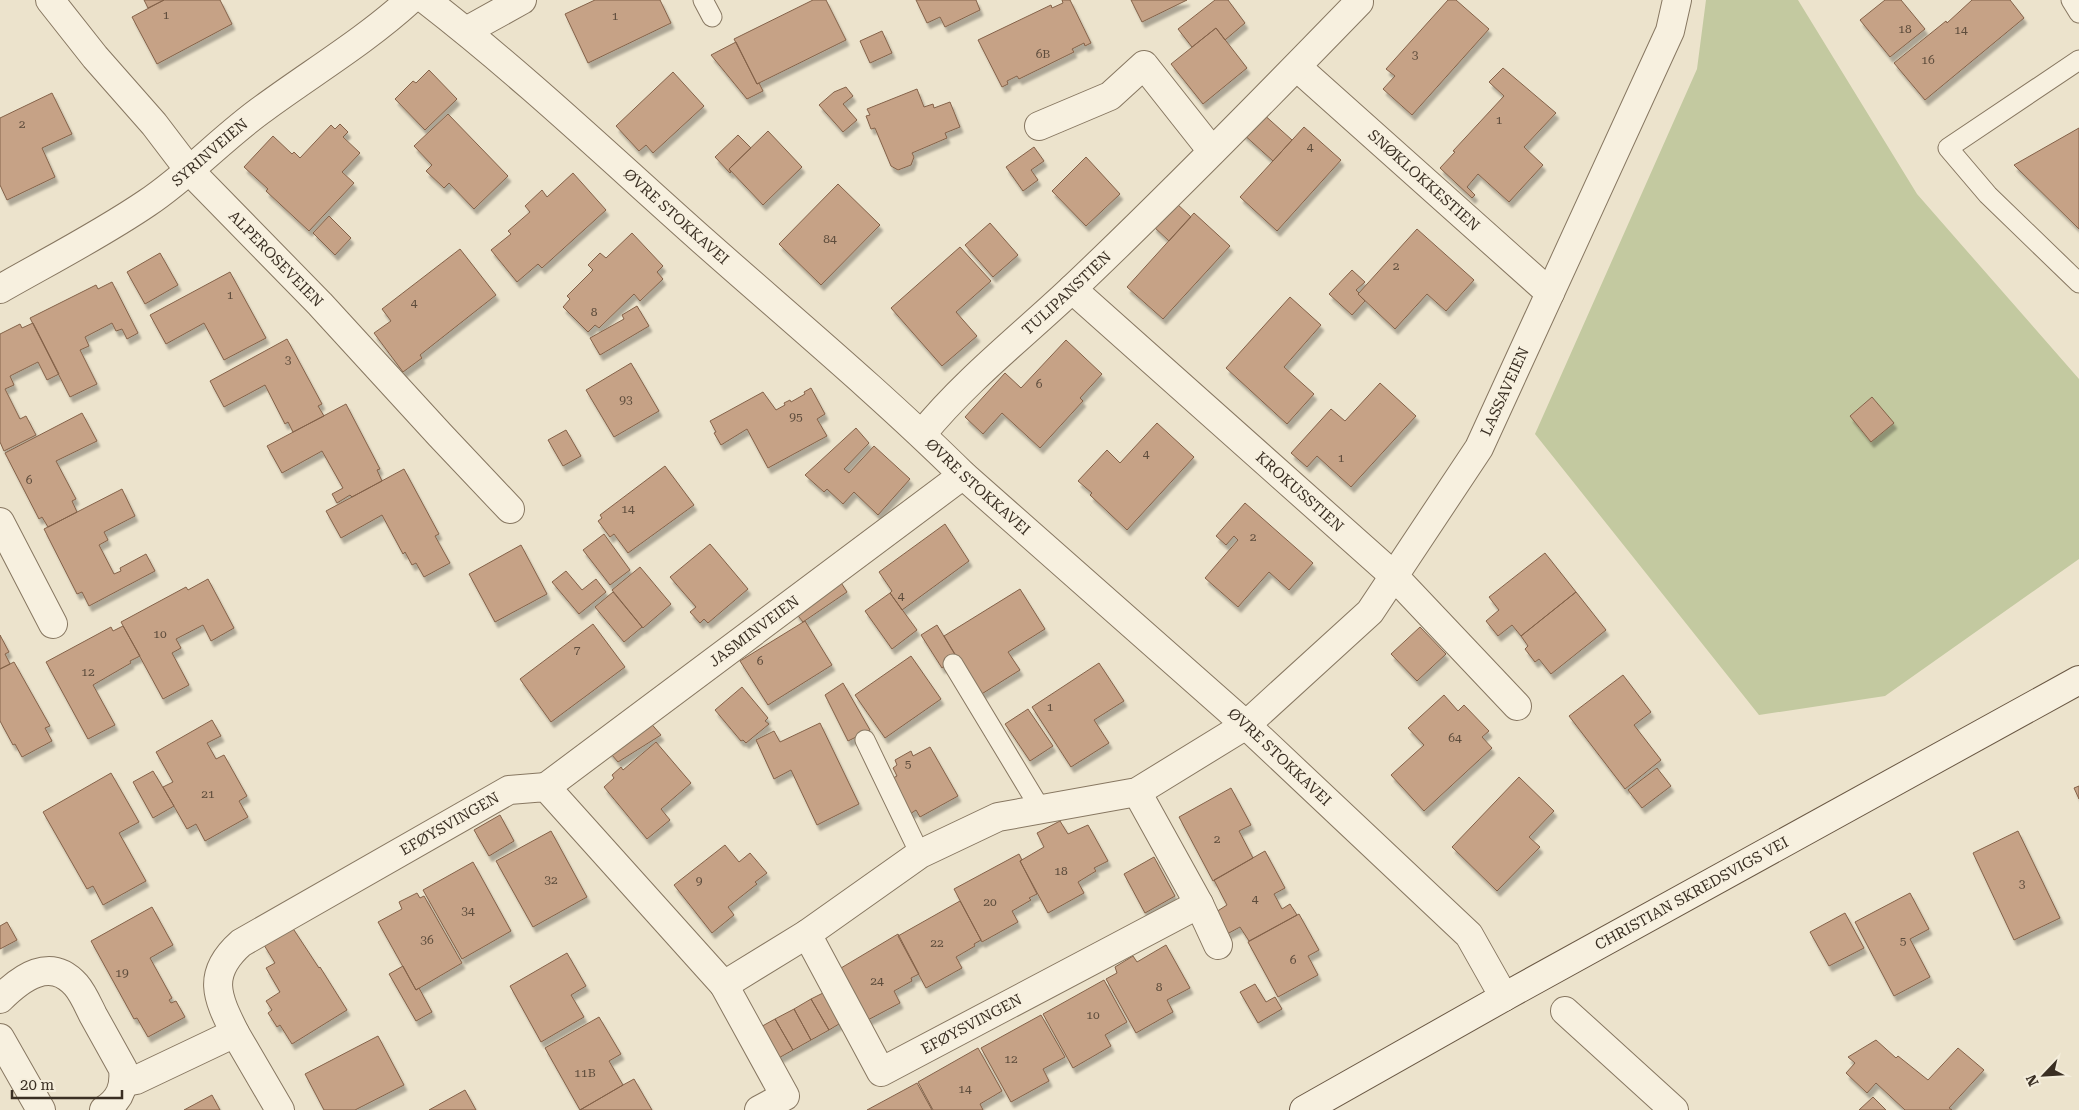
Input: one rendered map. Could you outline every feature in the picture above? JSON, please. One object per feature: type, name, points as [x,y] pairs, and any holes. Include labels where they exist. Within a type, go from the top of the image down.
[{"type":"street","name":"ALPEROSEVEIEN","points":[[50,0],[154,124],[189,170],[313,297],[510,509]]},
{"type":"street","name":"SYRINVEIEN","points":[[0,290],[147,203],[189,170],[222,140],[264,108],[380,27],[410,0]]},
{"type":"street","name":"ØVRE STOKKAVEI","points":[[426,0],[466,31],[609,154],[695,234],[922,434],[963,475],[1246,725],[1469,935],[1504,997]]},
{"type":"street","points":[[466,31],[522,0]]},
{"type":"street","name":"LASSAVEIEN","points":[[1246,725],[1370,612],[1479,448],[1670,31],[1677,0]]},
{"type":"street","name":"TULIPANSTIEN","points":[[922,434],[941,410],[1072,289],[1297,67],[1359,2]]},
{"type":"street","points":[[1039,126],[1110,96],[1144,65],[1212,151]]},
{"type":"street","name":"SNØKLOKKESTIEN","points":[[1297,67],[1550,293]]},
{"type":"street","name":"KROKUSSTIEN","points":[[1072,289],[1393,575],[1518,706]]},
{"type":"street","name":"JASMINVEIEN","points":[[546,787],[963,475]]},
{"type":"street","points":[[0,522],[54,624]]},
{"type":"street","name":"CHRISTIAN SKREDSVIGS VEI","points":[[1304,1110],[1504,997],[2079,680]]},
{"type":"street","points":[[724,985],[807,934],[920,854],[998,817],[1137,792],[1246,725]]},
{"type":"street","points":[[546,787],[724,985],[785,1096],[759,1110]]},
{"type":"street","name":"EFØYSVINGEN","points":[[280,1110],[235,1033],[220,1002],[217,985],[226,956],[241,943],[509,790],[546,787]]},
{"type":"street","points":[[1137,792],[1198,904],[1218,945]]},
{"type":"street","name":"EFØYSVINGEN","points":[[807,934],[881,1072],[1198,904]]},
{"type":"street","points":[[0,999],[11,987],[36,972],[47,970],[58,973],[76,985],[123,1069],[125,1082],[119,1096],[104,1110]]},
{"type":"street","points":[[1565,1011],[1674,1110]]},
{"type":"street","points":[[125,1082],[136,1080],[235,1033]]},
{"type":"street","points":[[0,1038],[41,1110]]},
{"type":"lane","points":[[703,0],[712,17]]},
{"type":"lane","points":[[2070,0],[2079,12]]},
{"type":"lane","points":[[2079,60],[1948,148],[1988,194],[2079,283]]},
{"type":"lane","points":[[953,664],[1040,808]]},
{"type":"lane","points":[[865,740],[920,854]]},
{"type":"green space","points":[[1706,0],[1798,0],[1917,194],[2079,379],[2079,559],[1885,696],[1759,715],[1535,434],[1697,69]]},
{"type":"building","points":[[144,0],[164,0],[148,8]]},
{"type":"building","points":[[164,0],[220,0],[232,24],[157,64],[132,17]]},
{"type":"building","points":[[595,0],[660,0],[671,23],[588,63],[565,14]]},
{"type":"building","points":[[813,0],[826,0],[846,40],[757,84],[734,39]]},
{"type":"building","points":[[916,0],[976,0],[980,10],[945,27],[940,17],[927,23]]},
{"type":"building","points":[[1062,0],[1070,0],[1091,43],[1085,46],[1084,43],[1072,49],[1074,52],[1019,79],[1017,76],[1007,81],[1008,84],[1002,87],[978,40],[1051,5],[1052,8],[1063,3]]},
{"type":"building","points":[[1131,0],[1187,0],[1142,22]]},
{"type":"building","points":[[1215,0],[1228,0],[1245,23],[1225,40],[1216,28],[1192,47],[1178,29]]},
{"type":"building","points":[[1448,0],[1456,0],[1489,29],[1412,115],[1383,89],[1395,76],[1386,69]]},
{"type":"building","points":[[1885,0],[1901,0],[1925,29],[1890,57],[1860,20]]},
{"type":"building","points":[[1972,0],[2010,0],[2024,18],[1925,100],[1894,63],[1946,21],[1947,23]]},
{"type":"building","points":[[1216,28],[1247,68],[1203,104],[1171,64]]},
{"type":"building","points":[[882,31],[892,53],[870,63],[860,41]]},
{"type":"building","points":[[736,42],[757,84],[759,83],[763,91],[747,99],[711,55]]},
{"type":"building","points":[[1503,68],[1556,113],[1524,147],[1543,165],[1509,202],[1478,174],[1467,187],[1475,195],[1472,198],[1440,168],[1455,152],[1453,151],[1504,96],[1489,82]]},
{"type":"building","points":[[429,70],[457,99],[425,130],[395,99],[413,81],[416,83]]},
{"type":"building","points":[[673,72],[704,106],[653,153],[646,145],[639,151],[616,126]]},
{"type":"building","points":[[846,87],[853,96],[843,104],[857,120],[843,132],[819,105],[834,92]]},
{"type":"building","points":[[917,89],[924,107],[933,104],[934,108],[950,102],[960,127],[945,133],[947,138],[912,153],[914,157],[911,165],[898,170],[891,166],[875,128],[871,129],[866,116],[870,115],[867,109]]},
{"type":"building","points":[[52,93],[72,134],[42,148],[55,177],[7,200],[0,185],[0,118]]},
{"type":"building","points":[[1261,112],[1292,140],[1273,161],[1242,133]]},
{"type":"building","points":[[448,114],[508,176],[474,209],[449,183],[444,188],[426,171],[432,165],[414,146]]},
{"type":"building","points":[[340,124],[348,132],[343,137],[360,153],[342,172],[354,183],[309,231],[266,191],[268,189],[244,167],[273,136],[292,154],[294,152],[300,158],[331,125],[335,129]]},
{"type":"building","points":[[1304,127],[1341,160],[1277,231],[1240,197]]},
{"type":"building","points":[[2079,128],[2079,229],[2014,165]]},
{"type":"building","points":[[768,131],[802,167],[763,205],[729,169]]},
{"type":"building","points":[[738,135],[751,148],[729,169],[730,173],[715,157]]},
{"type":"building","points":[[1034,147],[1044,161],[1031,170],[1038,180],[1023,191],[1006,167]]},
{"type":"building","points":[[1086,157],[1120,194],[1086,226],[1052,191]]},
{"type":"building","points":[[573,173],[606,210],[542,268],[538,264],[517,282],[491,250],[511,234],[508,231],[530,212],[525,206],[542,190],[547,197]]},
{"type":"building","points":[[838,184],[880,225],[821,285],[779,244]]},
{"type":"building","points":[[1175,202],[1191,217],[1169,241],[1153,226]]},
{"type":"building","points":[[1194,213],[1230,246],[1163,319],[1127,287]]},
{"type":"building","points":[[329,216],[351,238],[335,255],[313,233]]},
{"type":"building","points":[[990,223],[1018,255],[993,277],[965,245]]},
{"type":"building","points":[[1417,229],[1474,280],[1446,311],[1427,294],[1395,329],[1358,294]]},
{"type":"building","points":[[632,233],[663,266],[657,272],[663,279],[640,301],[634,294],[599,328],[595,325],[588,332],[563,307],[570,299],[567,296],[593,270],[588,265],[600,253],[606,258]]},
{"type":"building","points":[[960,247],[991,281],[956,312],[977,336],[942,366],[891,308]]},
{"type":"building","points":[[460,249],[496,295],[420,355],[422,358],[403,372],[374,333],[391,321],[382,309]]},
{"type":"building","points":[[160,253],[178,285],[145,304],[127,272]]},
{"type":"building","points":[[1352,270],[1365,282],[1356,290],[1365,301],[1352,315],[1329,294]]},
{"type":"building","points":[[230,272],[266,338],[224,360],[204,323],[166,344],[150,315]]},
{"type":"building","points":[[112,282],[138,333],[127,339],[122,329],[116,331],[112,323],[85,337],[89,346],[80,350],[97,384],[70,397],[30,318],[96,285],[98,289]]},
{"type":"building","points":[[1290,297],[1321,325],[1284,367],[1314,394],[1287,424],[1226,368]]},
{"type":"building","points":[[637,306],[649,326],[600,355],[590,338],[624,319],[622,315]]},
{"type":"building","points":[[33,323],[59,374],[47,380],[38,362],[10,376],[14,385],[5,389],[20,419],[26,416],[36,435],[4,451],[0,442],[0,334],[20,324],[22,328]]},
{"type":"building","points":[[287,339],[322,404],[318,406],[324,416],[293,432],[288,422],[285,424],[265,385],[224,407],[210,381]]},
{"type":"building","points":[[1066,340],[1102,374],[1080,398],[1083,401],[1040,448],[1002,413],[983,434],[965,417],[1005,373],[1021,388]]},
{"type":"building","points":[[631,363],[659,411],[614,437],[586,390]]},
{"type":"building","points":[[1380,383],[1416,416],[1351,487],[1317,456],[1307,467],[1291,453],[1331,409],[1345,421]]},
{"type":"building","points":[[811,388],[825,414],[817,419],[827,436],[768,468],[747,429],[721,445],[714,433],[716,432],[710,421],[763,392],[776,410],[785,405],[784,403],[790,400],[791,402],[805,394],[804,392]]},
{"type":"building","points":[[1872,397],[1894,423],[1871,442],[1850,416]]},
{"type":"building","points":[[346,404],[380,469],[377,470],[382,481],[337,503],[332,494],[343,488],[322,451],[282,473],[267,446]]},
{"type":"building","points":[[82,413],[97,441],[56,461],[76,499],[72,501],[77,512],[48,527],[42,517],[39,519],[5,453]]},
{"type":"building","points":[[1157,423],[1194,457],[1127,530],[1078,481],[1107,450],[1120,463]]},
{"type":"building","points":[[856,428],[869,443],[844,469],[849,473],[874,446],[910,479],[878,515],[854,492],[843,504],[827,489],[824,492],[805,475]]},
{"type":"building","points":[[566,430],[581,456],[563,466],[548,440]]},
{"type":"building","points":[[665,466],[694,505],[628,553],[614,534],[610,537],[598,521],[602,518],[600,515]]},
{"type":"building","points":[[404,469],[439,534],[435,536],[450,563],[424,577],[416,563],[412,565],[405,552],[403,554],[382,515],[341,538],[326,511]]},
{"type":"building","points":[[122,489],[135,516],[104,532],[108,540],[99,545],[114,574],[121,571],[120,568],[146,554],[155,571],[89,606],[82,592],[77,594],[44,529]]},
{"type":"building","points":[[1245,503],[1313,563],[1289,590],[1269,572],[1238,607],[1205,578],[1238,540],[1234,536],[1226,545],[1216,536]]},
{"type":"building","points":[[945,524],[969,561],[902,610],[879,572]]},
{"type":"building","points":[[604,534],[630,570],[610,585],[583,550]]},
{"type":"building","points":[[710,544],[748,589],[708,623],[704,619],[700,623],[690,612],[696,607],[670,577]]},
{"type":"building","points":[[521,545],[547,594],[495,622],[469,574]]},
{"type":"building","points":[[1545,553],[1576,592],[1521,636],[1512,625],[1498,636],[1486,621],[1499,610],[1489,597]]},
{"type":"building","points":[[640,567],[671,604],[643,628],[612,590]]},
{"type":"building","points":[[566,571],[582,590],[596,579],[606,592],[579,614],[552,582]]},
{"type":"building","points":[[208,579],[234,628],[211,641],[203,625],[176,639],[181,648],[172,653],[189,685],[163,699],[121,622],[186,587],[188,590]]},
{"type":"building","points":[[840,581],[847,592],[803,622],[795,612]]},
{"type":"building","points":[[1020,589],[1045,629],[1008,652],[1020,670],[980,695],[944,636]]},
{"type":"building","points":[[613,592],[642,627],[624,642],[595,607]]},
{"type":"building","points":[[1576,592],[1606,630],[1551,674],[1539,659],[1535,662],[1525,649],[1528,646],[1521,636]]},
{"type":"building","points":[[890,593],[917,630],[892,649],[865,611]]},
{"type":"building","points":[[805,621],[832,665],[768,705],[740,661]]},
{"type":"building","points":[[593,624],[625,667],[551,722],[520,679]]},
{"type":"building","points":[[937,625],[957,658],[942,668],[921,635]]},
{"type":"building","points":[[123,626],[140,656],[93,685],[115,725],[88,739],[46,662],[111,627],[113,631]]},
{"type":"building","points":[[1420,627],[1446,654],[1417,681],[1391,654]]},
{"type":"building","points":[[0,635],[9,652],[5,654],[10,664],[0,669]]},
{"type":"building","points":[[911,656],[941,699],[885,738],[855,695]]},
{"type":"building","points":[[14,662],[50,726],[45,728],[52,741],[22,757],[0,721],[0,669]]},
{"type":"building","points":[[1099,663],[1124,701],[1094,720],[1109,743],[1071,767],[1032,707]]},
{"type":"building","points":[[1623,675],[1651,712],[1634,725],[1661,760],[1625,789],[1569,716]]},
{"type":"building","points":[[843,683],[870,730],[848,741],[825,695]]},
{"type":"building","points":[[742,687],[768,718],[765,721],[769,724],[746,743],[743,740],[741,741],[715,710]]},
{"type":"building","points":[[1444,695],[1458,711],[1464,705],[1489,731],[1482,737],[1492,748],[1424,811],[1391,775],[1424,745],[1408,728]]},
{"type":"building","points":[[1028,709],[1053,746],[1030,761],[1005,724]]},
{"type":"building","points":[[212,720],[221,736],[207,743],[216,759],[224,755],[247,796],[239,801],[248,817],[205,841],[196,824],[187,829],[163,787],[173,782],[156,752]]},
{"type":"building","points":[[648,720],[661,735],[618,762],[605,747]]},
{"type":"building","points":[[820,723],[859,804],[817,825],[791,770],[774,779],[756,740],[774,731],[780,742]]},
{"type":"building","points":[[656,742],[691,783],[661,809],[670,820],[647,839],[604,787],[614,778],[612,775],[621,767],[623,770]]},
{"type":"building","points":[[930,747],[958,796],[920,817],[916,810],[910,814],[891,779],[897,776],[893,768],[897,765],[895,760],[911,751],[913,756]]},
{"type":"building","points":[[1657,768],[1671,786],[1642,808],[1628,790]]},
{"type":"building","points":[[153,771],[174,806],[153,818],[133,782]]},
{"type":"building","points":[[111,773],[139,822],[119,833],[146,881],[103,905],[93,886],[87,889],[43,812]]},
{"type":"building","points":[[1519,777],[1554,811],[1529,837],[1540,847],[1497,891],[1452,847]]},
{"type":"building","points":[[2079,786],[2079,799],[2074,788]]},
{"type":"building","points":[[1231,788],[1251,825],[1239,831],[1253,858],[1213,881],[1179,817]]},
{"type":"building","points":[[500,815],[514,841],[489,856],[474,830]]},
{"type":"building","points":[[1060,821],[1068,834],[1088,825],[1108,861],[1094,868],[1096,871],[1078,882],[1084,893],[1048,913],[1020,861],[1044,847],[1037,833]]},
{"type":"building","points":[[551,831],[587,897],[533,927],[496,861]]},
{"type":"building","points":[[2018,831],[2060,918],[2014,940],[1973,853]]},
{"type":"building","points":[[725,845],[739,862],[750,853],[767,873],[755,882],[757,884],[728,907],[734,915],[712,933],[674,885]]},
{"type":"building","points":[[1265,851],[1285,888],[1274,894],[1282,909],[1290,904],[1297,915],[1249,941],[1240,927],[1227,934],[1216,912],[1227,905],[1214,880]]},
{"type":"building","points":[[1019,854],[1022,860],[1020,861],[1037,894],[1029,898],[1031,900],[1012,911],[1018,922],[982,942],[954,889]]},
{"type":"building","points":[[1154,857],[1175,896],[1145,913],[1124,874]]},
{"type":"building","points":[[473,862],[511,931],[462,959],[423,890]]},
{"type":"building","points":[[417,893],[420,898],[424,896],[462,963],[416,990],[378,922],[402,909],[399,902]]},
{"type":"building","points":[[1910,893],[1929,929],[1910,939],[1930,977],[1894,996],[1855,922]]},
{"type":"building","points":[[960,901],[981,940],[974,944],[975,946],[956,957],[962,968],[926,988],[898,936]]},
{"type":"building","points":[[152,907],[173,945],[150,958],[172,998],[169,1000],[171,1003],[176,1001],[185,1017],[148,1037],[137,1018],[134,1019],[91,941]]},
{"type":"building","points":[[1845,913],[1864,948],[1829,966],[1810,932]]},
{"type":"building","points":[[1299,914],[1319,950],[1308,956],[1318,975],[1278,997],[1248,942]]},
{"type":"building","points":[[7,922],[17,940],[0,949],[0,926]]},
{"type":"building","points":[[292,927],[347,1010],[292,1044],[280,1025],[277,1027],[268,1013],[272,1010],[266,1001],[280,992],[266,968],[275,963],[264,945]]},
{"type":"building","points":[[898,934],[919,974],[911,978],[912,981],[894,991],[900,1003],[864,1022],[836,971]]},
{"type":"building","points":[[1166,945],[1190,988],[1167,1000],[1173,1012],[1136,1033],[1106,979],[1117,973],[1115,967],[1133,956],[1137,962]]},
{"type":"building","points":[[567,953],[586,986],[571,995],[584,1017],[541,1042],[510,986]]},
{"type":"building","points":[[403,966],[416,990],[419,988],[432,1012],[416,1021],[389,974]]},
{"type":"building","points":[[1104,980],[1127,1022],[1105,1035],[1111,1046],[1073,1068],[1043,1014]]},
{"type":"building","points":[[1255,984],[1266,1002],[1275,997],[1282,1009],[1258,1023],[1240,992]]},
{"type":"building","points":[[827,991],[844,1021],[829,1030],[811,999]]},
{"type":"building","points":[[811,999],[829,1030],[811,1040],[794,1009]]},
{"type":"building","points":[[794,1009],[811,1040],[793,1050],[775,1019]]},
{"type":"building","points":[[1041,1015],[1065,1057],[1043,1069],[1049,1081],[1011,1102],[981,1048]]},
{"type":"building","points":[[599,1017],[621,1054],[609,1061],[623,1085],[580,1110],[545,1048]]},
{"type":"building","points":[[775,1019],[793,1050],[775,1060],[757,1029]]},
{"type":"building","points":[[378,1036],[404,1085],[355,1110],[324,1110],[305,1074]]},
{"type":"building","points":[[1876,1040],[1896,1058],[1898,1056],[1928,1080],[1958,1048],[1984,1070],[1949,1108],[1952,1110],[1905,1110],[1876,1083],[1867,1093],[1846,1073],[1855,1063],[1848,1057]]},
{"type":"building","points":[[978,1048],[1002,1091],[980,1104],[983,1110],[933,1110],[918,1082]]},
{"type":"building","points":[[634,1079],[652,1110],[580,1110],[623,1085]]},
{"type":"building","points":[[917,1083],[932,1110],[867,1110]]},
{"type":"building","points":[[465,1090],[476,1110],[429,1110]]},
{"type":"building","points":[[212,1095],[220,1110],[184,1110]]},
{"type":"building","points":[[1873,1097],[1886,1110],[1859,1110]]}]
